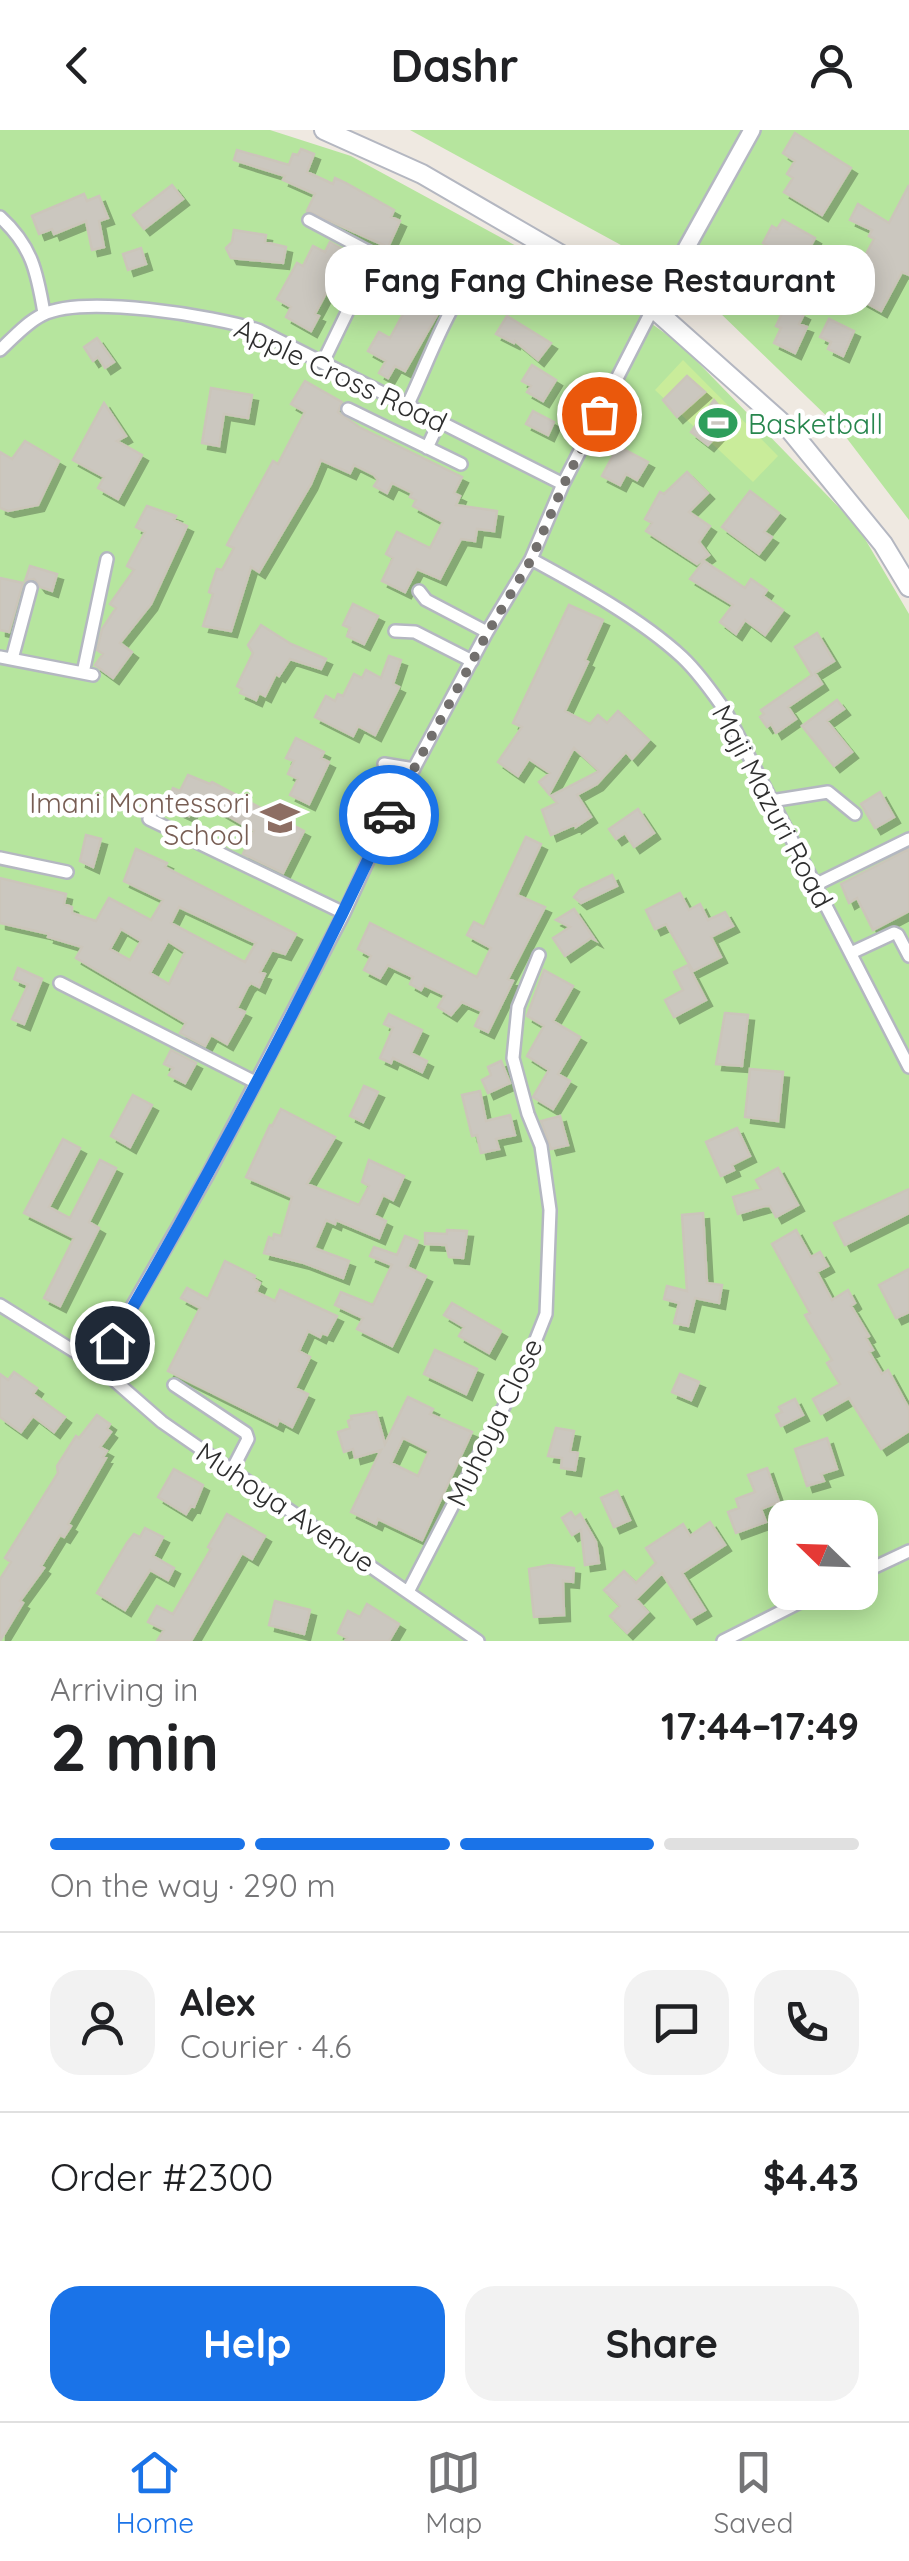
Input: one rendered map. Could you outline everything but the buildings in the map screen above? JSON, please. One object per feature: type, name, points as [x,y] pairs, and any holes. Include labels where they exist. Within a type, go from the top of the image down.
[{"type":"main road","points":[[324,130],[422,174],[652,308],[790,430],[883,544],[909,587]]},
{"type":"street","points":[[0,1305],[98,1366],[158,1265],[255,1082],[414,769],[531,560],[564,484],[652,308],[752,130]]},
{"type":"street","points":[[0,217],[19,234],[36,270],[44,313],[0,350]]},
{"type":"street","points":[[310,220],[375,255],[323,362]]},
{"type":"street","points":[[408,404],[464,288],[478,268],[494,255]]},
{"type":"street","name":"Apple Cross Road","points":[[44,313],[102,306],[193,314],[258,330],[564,484]]},
{"type":"street","points":[[348,409],[461,464]]},
{"type":"street","points":[[427,448],[440,420]]},
{"type":"street","points":[[30,588],[6,658],[88,674],[107,559]]},
{"type":"street","name":"Maji Mazuri Road","points":[[531,560],[620,612],[680,656],[726,712],[909,1067]]},
{"type":"street","points":[[419,592],[426,600],[488,632]]},
{"type":"street","points":[[395,631],[415,632],[472,661]]},
{"type":"street","points":[[384,764],[414,769]]},
{"type":"street","points":[[771,800],[828,792],[855,814]]},
{"type":"street","points":[[149,819],[344,913]]},
{"type":"street","points":[[815,885],[909,839]]},
{"type":"street","points":[[0,858],[66,872]]},
{"type":"street","points":[[851,953],[890,933],[898,935],[909,956]]},
{"type":"street","name":"Muhoya Close","points":[[408,1590],[527,1362],[546,1314],[550,1210],[541,1146],[513,1058],[518,1008],[539,955]]},
{"type":"street","points":[[60,983],[255,1082]]},
{"type":"street","name":"Muhoya Avenue","points":[[98,1366],[162,1422],[478,1641]]},
{"type":"street","points":[[174,1385],[246,1433],[248,1439],[232,1470]]},
{"type":"street","points":[[878,1566],[909,1552]]},
{"type":"street","points":[[724,1641],[785,1610]]},
{"type":"green space","points":[[0,130],[270,130],[351,156],[630,308],[681,345],[858,527],[909,614],[909,1641],[0,1641]]},
{"type":"green space","points":[[410,130],[909,130],[909,520],[839,428],[687,281]]},
{"type":"green space","name":"Basketball","points":[[683,360],[778,456],[753,482],[655,390]]},
{"type":"way so far","points":[[389,815],[531,560],[599,414]]},
{"type":"place","name":"Fang Fang Chinese Restaurant","points":[[599,414]]},
{"type":"place","name":"Basketball","points":[[718,423]]},
{"type":"place","name":"Imani Montessori School","points":[[280,818]]},
{"type":"route","points":[[112,1343],[219,1152],[344,913],[389,815]]}]
